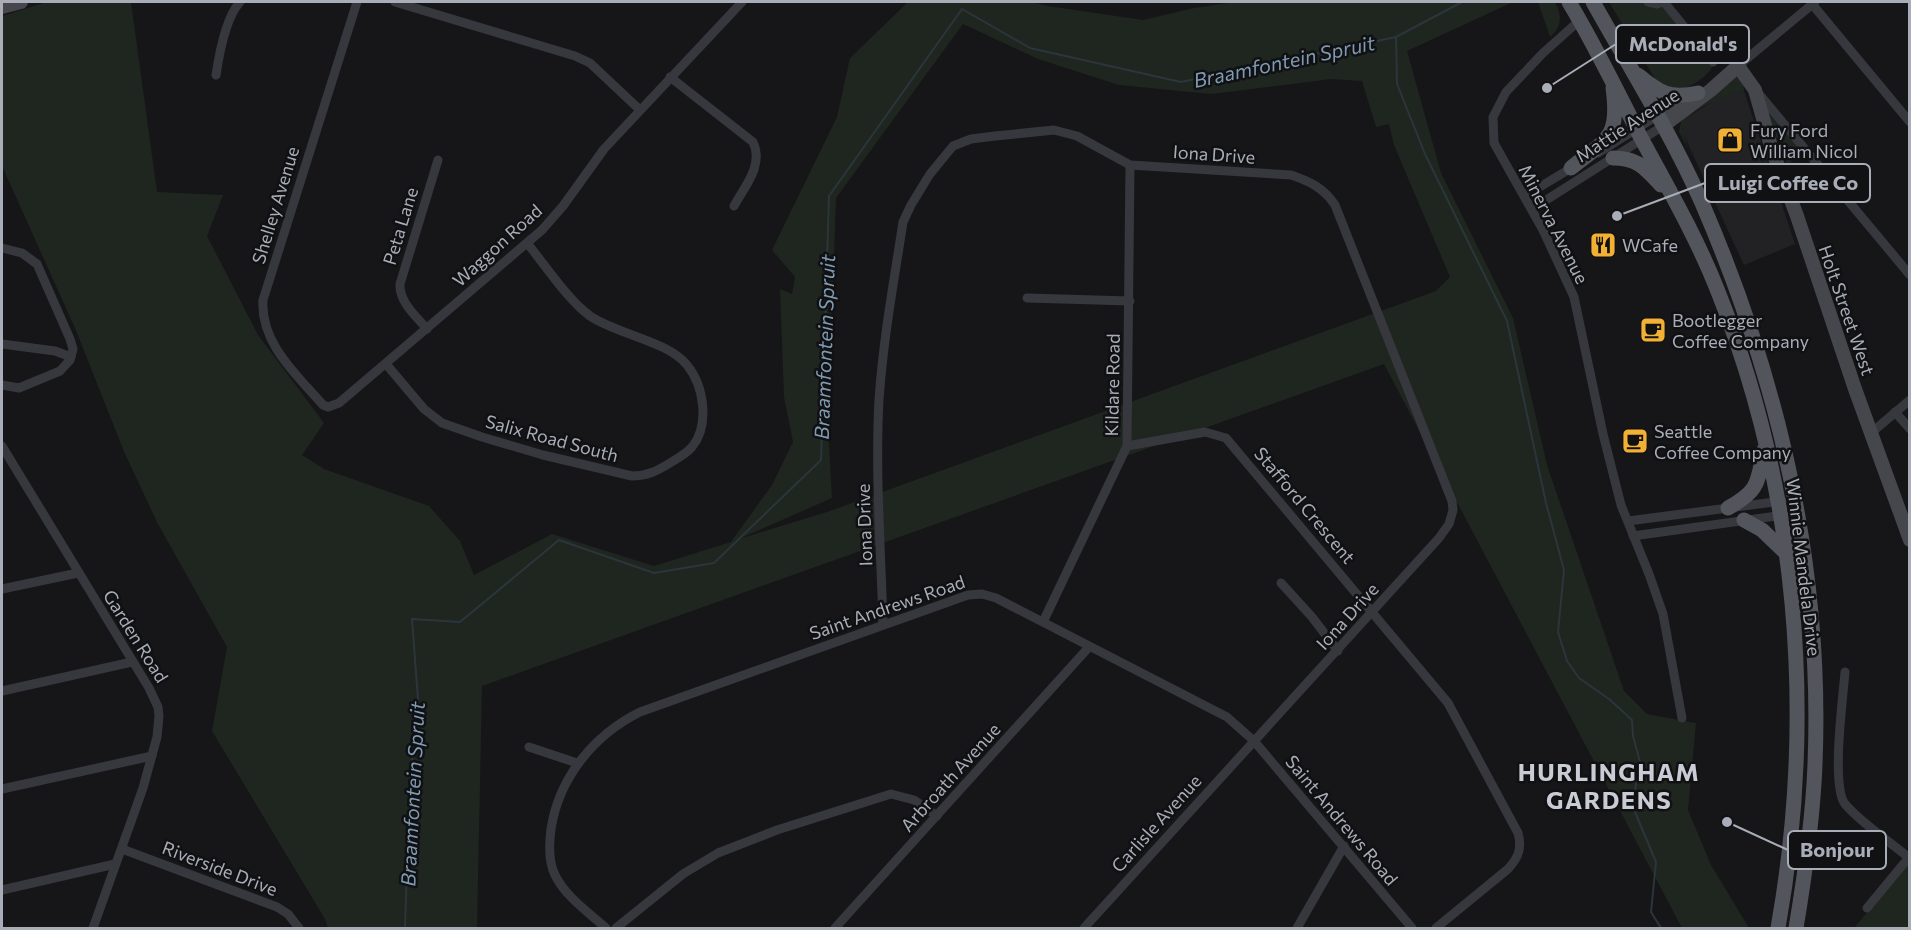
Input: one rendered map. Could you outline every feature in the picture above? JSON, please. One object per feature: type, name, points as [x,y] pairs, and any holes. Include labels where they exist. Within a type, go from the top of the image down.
[{"type":"main road","name":"Winnie Mandela Drive","points":[[1569,2],[1692,233],[1717,290],[1744,365],[1766,444],[1779,509],[1797,655],[1798,730],[1792,835],[1778,928]]},
{"type":"main road","name":"Winnie Mandela Drive","points":[[1593,2],[1660,121],[1701,202],[1755,340],[1769,385],[1797,506],[1813,625],[1816,743],[1808,850],[1796,928]]},
{"type":"main road","points":[[1629,67],[1666,94],[1683,96],[1698,93]]},
{"type":"main road","points":[[1571,168],[1604,141],[1613,130],[1615,115],[1611,79]]},
{"type":"main road","points":[[1613,158],[1624,158],[1640,164],[1663,187],[1692,233]]},
{"type":"main road","points":[[1728,508],[1748,497],[1755,487],[1766,444]]},
{"type":"main road","points":[[1744,520],[1762,530],[1785,552]]},
{"type":"street","points":[[2,7],[21,2]]},
{"type":"street","points":[[216,75],[230,18],[240,2]]},
{"type":"street","name":"Shelley Avenue","points":[[323,405],[277,349],[264,320],[263,300],[357,2]]},
{"type":"street","points":[[395,2],[575,56],[590,63],[640,110]]},
{"type":"street","name":"Waggon Road","points":[[323,405],[335,406],[542,230],[564,206],[604,149],[742,2]]},
{"type":"street","points":[[1648,2],[1657,4],[1663,2],[1713,62]]},
{"type":"street","points":[[1813,3],[1910,122]]},
{"type":"street","name":"Mattie Avenue","points":[[1660,121],[1711,90],[1813,3]]},
{"type":"street","name":"Minerva Avenue","points":[[1580,20],[1543,53],[1506,92],[1496,108],[1492,128],[1494,143],[1532,209],[1574,297],[1603,434],[1621,505],[1663,614],[1682,718]]},
{"type":"street","name":"Mattie Avenue","points":[[1532,209],[1613,158],[1640,135],[1738,66]]},
{"type":"street","name":"Holt Street West","points":[[1738,66],[1755,90],[1772,150],[1910,540]]},
{"type":"street","points":[[670,77],[753,142],[758,161],[734,206]]},
{"type":"street","points":[[1755,90],[1910,274]]},
{"type":"street","name":"Iona Drive","points":[[883,625],[879,403],[891,301],[903,222],[930,174],[953,146],[971,139],[1054,130],[1077,135],[1130,165],[1291,176],[1313,184],[1330,197],[1335,205],[1453,504],[1449,524],[1439,538],[1254,741]]},
{"type":"street","name":"Mattie Avenue","points":[[1525,196],[1571,168],[1640,135]]},
{"type":"street","name":"Peta Lane","points":[[427,329],[404,301],[400,284],[438,160]]},
{"type":"street","name":"Kildare Road","points":[[1043,622],[1127,446],[1130,165]]},
{"type":"street","name":"Salix Road South","points":[[386,364],[424,409],[442,423],[543,455],[632,476],[645,475],[658,470],[685,454],[700,432],[703,412],[698,386],[692,372],[682,359],[591,317],[527,243]]},
{"type":"street","points":[[2,248],[28,256],[41,270],[72,344],[68,364],[60,371],[22,387],[2,385]]},
{"type":"street","points":[[1027,298],[1130,301]]},
{"type":"street","points":[[2,344],[55,351],[71,357]]},
{"type":"street","points":[[1871,433],[1910,400]]},
{"type":"street","points":[[1895,412],[1910,429]]},
{"type":"street","name":"Stafford Crescent","points":[[1127,446],[1205,432],[1226,438],[1448,703],[1518,832],[1521,842],[1517,858],[1508,869],[1436,928]]},
{"type":"street","name":"Garden Road","points":[[2,446],[152,693],[158,707],[159,725],[143,788],[93,928]]},
{"type":"street","points":[[1633,536],[1744,520],[1797,506]]},
{"type":"street","points":[[1628,521],[1728,508],[1779,509],[1797,506]]},
{"type":"street","points":[[2,589],[78,573]]},
{"type":"street","points":[[1281,583],[1312,617],[1338,651]]},
{"type":"street","name":"Saint Andrews Road","points":[[606,928],[564,888],[554,874],[549,840],[559,799],[577,763],[612,728],[640,712],[976,594],[996,598],[1227,717],[1254,741],[1412,928]]},
{"type":"street","name":"Arbroath Avenue","points":[[834,928],[1089,646]]},
{"type":"street","points":[[2,691],[132,662]]},
{"type":"street","points":[[1845,672],[1839,744],[1841,796],[1849,807],[1909,857],[1867,908]]},
{"type":"street","name":"Carlisle Avenue","points":[[1083,928],[1254,741]]},
{"type":"street","points":[[529,747],[577,763]]},
{"type":"street","points":[[2,789],[152,756]]},
{"type":"street","points":[[616,928],[683,874],[718,853],[777,830],[891,794],[914,800],[937,816]]},
{"type":"street","points":[[1297,928],[1344,846]]},
{"type":"street","name":"Riverside Drive","points":[[122,849],[278,907],[288,914],[299,928]]},
{"type":"street","points":[[2,890],[115,864]]},
{"type":"shaded area","points":[[47,2],[131,2],[157,192],[223,195],[207,236],[258,335],[324,423],[302,455],[324,469],[429,506],[460,541],[474,575],[552,534],[654,566],[731,542],[772,485],[793,442],[784,397],[780,289],[792,294],[795,277],[772,250],[837,117],[850,58],[908,2],[1031,2],[1143,20],[1194,8],[1235,2],[1513,2],[1407,51],[1441,173],[1513,318],[1547,465],[1624,691],[1647,714],[1696,723],[1688,810],[1711,865],[1749,928],[1682,928],[1384,364],[482,686],[477,928],[328,928],[325,919],[212,731],[227,647],[158,524],[125,454],[75,328],[2,166],[2,16]],"holes":[[[963,24],[1038,59],[1119,85],[1211,94],[1331,79],[1362,81],[1376,127],[1389,124],[1394,145],[1450,277],[1436,291],[830,511],[739,539],[832,498],[828,427],[836,198]]]},
{"type":"shaded area","points":[[1538,2],[1555,2],[1557,7],[1560,21],[1550,37]]},
{"type":"shaded area","points":[[1609,2],[1642,2],[1648,5],[1666,6],[1713,66],[1701,79],[1682,88],[1670,89],[1657,82]]},
{"type":"shaded area","points":[[1735,76],[1742,82],[1744,91],[1697,110],[1684,123],[1685,140],[1700,170],[1679,132],[1682,118]]},
{"type":"shaded area","points":[[1744,91],[1795,244],[1744,265],[1682,131],[1686,118],[1716,100]]},
{"type":"shaded area","points":[[1763,103],[1803,153],[1787,165]]},
{"type":"shaded area","points":[[1909,863],[1909,928],[1854,928]]},
{"type":"waterway","name":"Braamfontein Spruit","points":[[405,928],[410,774],[419,713],[412,619],[460,622],[559,540],[654,573],[714,563],[821,460],[829,196],[962,9],[1030,48],[1181,82],[1396,37],[1462,2]]},
{"type":"waterway","points":[[1396,37],[1397,84],[1425,154],[1507,321],[1546,503],[1564,570],[1558,632],[1567,661],[1579,678],[1609,699],[1632,720],[1633,736],[1640,762],[1634,795],[1635,812],[1656,862],[1651,912],[1661,928]]},
{"type":"place","name":"McDonald's","points":[[1547,88]]},
{"type":"place","name":"Fury Ford William Nicol","points":[[1730,140]]},
{"type":"place","name":"Luigi Coffee Co","points":[[1617,216]]},
{"type":"place","name":"WCafe","points":[[1603,245]]},
{"type":"place","name":"Bootlegger Coffee Company","points":[[1653,330]]},
{"type":"place","name":"Seattle Coffee Company","points":[[1635,441]]},
{"type":"place","name":"Bonjour","points":[[1727,822]]},
{"type":"district","name":"HURLINGHAM GARDENS","points":[[1609,785]]}]
